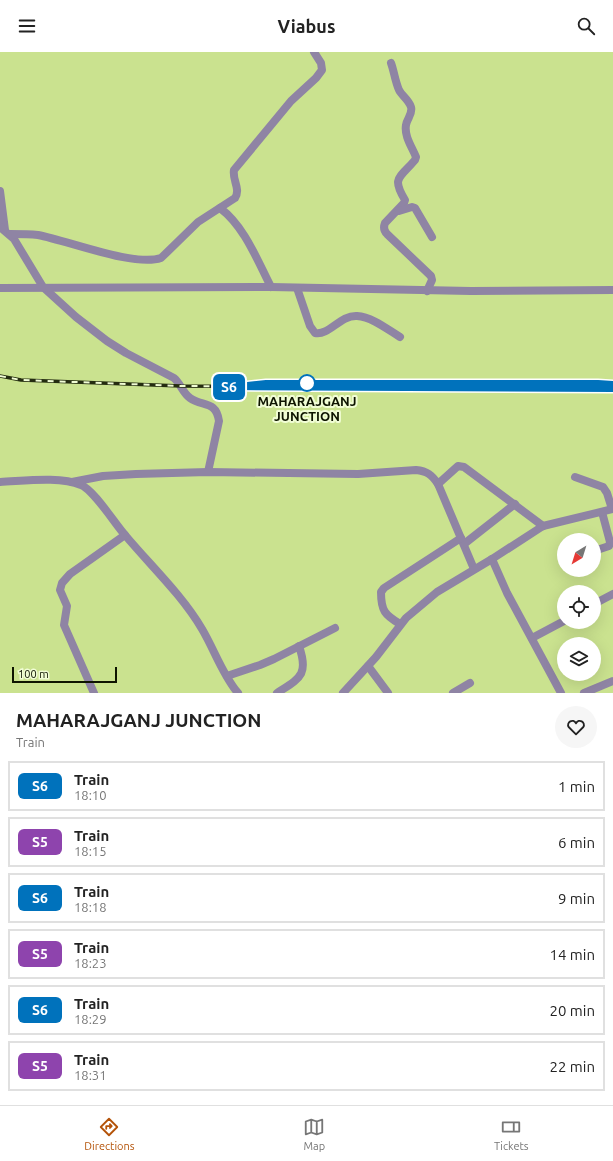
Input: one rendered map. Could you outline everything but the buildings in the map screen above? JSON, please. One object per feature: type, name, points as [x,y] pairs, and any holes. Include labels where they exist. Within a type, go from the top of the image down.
[{"type":"street","points":[[5,231],[36,235],[116,256],[154,260],[161,258],[198,222],[238,195],[233,175],[234,170],[291,101],[316,78],[322,70],[321,63],[314,52]]},
{"type":"street","points":[[391,63],[398,88],[411,108],[411,112],[406,123],[406,129],[409,141],[416,157],[398,179],[398,187],[405,200],[399,210],[385,224],[384,231],[431,276],[432,280],[427,290]]},
{"type":"street","points":[[0,192],[5,231],[17,244],[43,287],[76,317],[107,341],[126,353],[174,378],[189,397],[205,403],[218,413],[219,421],[208,472]]},
{"type":"street","points":[[399,210],[412,207],[415,208],[432,237]]},
{"type":"street","points":[[220,208],[230,216],[240,229],[271,287]]},
{"type":"street","points":[[0,288],[271,287],[427,290],[613,290]]},
{"type":"street","points":[[297,288],[310,326],[315,333],[322,333],[346,317],[358,316],[372,320],[400,337]]},
{"type":"street","points":[[438,484],[454,468],[458,466],[464,467],[515,504],[542,526]]},
{"type":"street","points":[[72,482],[118,474],[208,472],[358,474],[416,470],[425,471],[433,477],[438,484],[474,569]]},
{"type":"street","points":[[343,693],[368,666],[400,624],[412,611],[437,592],[492,559],[542,526],[613,509],[603,487],[575,477]]},
{"type":"street","points":[[0,482],[59,480],[84,486],[190,612],[202,629],[227,676],[238,693]]},
{"type":"street","points":[[400,624],[385,614],[381,592],[384,588],[463,541],[515,504]]},
{"type":"street","points":[[601,549],[609,546],[610,542],[602,512]]},
{"type":"street","points":[[94,693],[64,626],[67,606],[60,590],[62,583],[70,574],[125,535]]},
{"type":"street","points":[[492,559],[507,593],[561,693]]},
{"type":"street","points":[[601,600],[613,594]]},
{"type":"street","points":[[532,638],[557,625]]},
{"type":"street","points":[[227,676],[260,665],[335,628]]},
{"type":"street","points":[[277,693],[294,682],[300,676],[304,668],[304,660],[299,646]]},
{"type":"street","points":[[368,666],[388,693]]},
{"type":"street","points":[[584,693],[613,681]]},
{"type":"street","points":[[453,693],[470,683]]},
{"type":"railway","points":[[0,376],[21,380],[181,386],[613,389]]},
{"type":"railway","points":[[493,383],[589,383]]},
{"type":"train","name":"S6","points":[[613,384],[266,383],[229,387],[613,389]]},
{"type":"place","name":"MAHARAJGANJ JUNCTION","points":[[307,383]]}]
